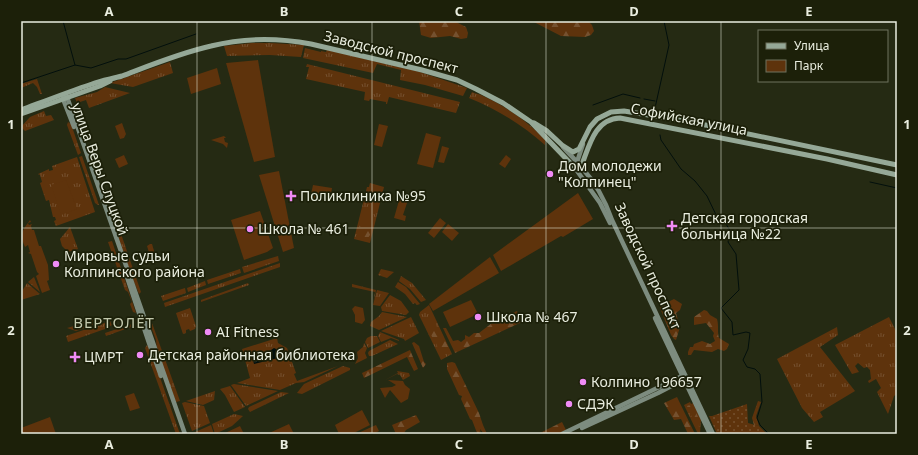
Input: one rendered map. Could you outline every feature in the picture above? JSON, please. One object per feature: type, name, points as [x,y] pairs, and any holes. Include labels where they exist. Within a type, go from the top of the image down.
[{"type":"main road","name":"Заводской проспект","points":[[21,110],[100,86],[120,76],[192,51],[223,43],[272,40],[300,42],[415,68],[456,80],[497,99],[547,131],[562,145],[600,203],[637,275]]},
{"type":"main road","name":"Заводской проспект","points":[[21,114],[65,97]]},
{"type":"main road","name":"улица Веры Слуцкой","points":[[65,97],[182,434]]},
{"type":"main road","name":"улица Веры Слуцкой","points":[[65,97],[185,434]]},
{"type":"main road","name":"Софийская улица","points":[[576,166],[588,131],[597,119],[605,114],[617,111],[691,122],[897,165]]},
{"type":"main road","name":"Софийская улица","points":[[581,167],[596,131],[602,124],[612,119],[626,118],[897,175]]},
{"type":"main road","name":"Заводской проспект","points":[[531,122],[576,166]]},
{"type":"main road","points":[[685,131],[684,125],[691,122]]},
{"type":"main road","points":[[562,145],[574,152],[579,149],[584,141]]},
{"type":"main road","points":[[576,166],[581,167]]},
{"type":"main road","name":"Заводской проспект","points":[[581,167],[599,190],[606,202],[612,220],[684,377]]},
{"type":"main road","points":[[562,434],[684,377]]},
{"type":"main road","points":[[569,434],[684,377]]},
{"type":"main road","points":[[684,377],[710,434]]},
{"type":"main road","points":[[684,377],[713,434]]},
{"type":"green space","points":[[419,21],[457,21],[456,22],[466,27],[468,33],[467,38],[461,39],[450,36],[431,38],[421,35]]},
{"type":"green space","points":[[532,21],[588,21],[592,25],[594,31],[591,35],[585,37],[561,36]]},
{"type":"green space","points":[[252,43],[304,45],[301,57],[270,55],[227,56],[224,46]]},
{"type":"green space","points":[[305,48],[321,52],[326,52],[327,50],[420,72],[467,88],[463,96],[425,85],[400,80],[401,70],[377,64],[373,73],[303,58]]},
{"type":"green space","points":[[258,60],[275,157],[254,162],[226,63]]},
{"type":"green space","points":[[170,62],[173,73],[133,87],[110,83]]},
{"type":"green space","points":[[307,64],[460,102],[456,113],[389,97],[387,104],[386,102],[370,99],[369,101],[364,100],[365,92],[306,79],[309,67],[306,67]]},
{"type":"green space","points":[[217,68],[221,84],[191,94],[187,78]]},
{"type":"green space","points":[[37,79],[42,94],[40,94],[37,87],[33,83],[21,88],[21,84]]},
{"type":"green space","points":[[105,87],[130,93],[89,108],[86,100],[77,103],[75,98],[97,92]]},
{"type":"green space","points":[[472,92],[499,104],[516,115],[532,127],[545,140],[545,145],[509,118],[469,98]]},
{"type":"green space","points":[[44,111],[46,116],[51,115],[54,120],[25,131],[21,127],[30,117]]},
{"type":"green space","points":[[68,122],[71,124],[81,153],[78,155],[67,125]]},
{"type":"green space","points":[[122,123],[126,134],[124,138],[120,139],[115,126]]},
{"type":"green space","points":[[379,124],[388,126],[382,147],[374,145]]},
{"type":"green space","points":[[426,133],[441,137],[433,168],[417,164]]},
{"type":"green space","points":[[224,136],[226,138],[224,138],[225,142],[228,143],[227,148],[223,144],[211,140]]},
{"type":"green space","points":[[442,146],[449,148],[444,163],[438,162]]},
{"type":"green space","points":[[124,155],[128,164],[119,168],[115,159]]},
{"type":"green space","points":[[506,155],[511,159],[505,168],[499,164]]},
{"type":"green space","points":[[82,156],[99,205],[95,203],[79,157]]},
{"type":"green space","points":[[77,157],[95,212],[56,226],[54,221],[56,220],[55,217],[53,217],[49,200],[46,201],[40,183],[42,182],[40,175],[38,174],[49,169],[49,171],[53,170],[52,166]]},
{"type":"green space","points":[[279,171],[294,248],[283,252],[259,175]]},
{"type":"green space","points":[[66,180],[77,209],[61,215],[51,185]]},
{"type":"green space","points":[[370,183],[384,187],[370,243],[354,239],[367,187],[369,187]]},
{"type":"green space","points":[[313,185],[332,188],[330,201],[310,199]]},
{"type":"green space","points":[[578,193],[593,219],[501,271],[493,255]]},
{"type":"green space","points":[[400,197],[408,200],[403,215],[406,216],[405,221],[394,218]]},
{"type":"green space","points":[[260,211],[273,248],[267,252],[244,260],[231,220]]},
{"type":"green space","points":[[440,218],[446,223],[434,238],[428,233]]},
{"type":"green space","points":[[363,219],[368,220],[372,226],[371,233],[366,240],[358,236],[359,227]]},
{"type":"green space","points":[[30,220],[31,222],[28,223],[29,225],[32,224],[32,230],[34,230],[39,246],[41,246],[48,265],[49,280],[47,281],[50,290],[42,293],[36,276],[39,274],[31,254],[28,253],[30,252],[28,245],[25,247],[22,239],[23,230]]},
{"type":"green space","points":[[448,224],[459,233],[452,241],[442,232]]},
{"type":"green space","points":[[70,227],[78,249],[68,252],[62,246],[60,239]]},
{"type":"green space","points":[[120,231],[141,292],[139,294],[117,233]]},
{"type":"green space","points":[[112,241],[136,313],[133,312],[130,304],[132,302],[128,292],[125,290],[108,242]]},
{"type":"green space","points":[[152,244],[155,254],[152,257],[150,256],[147,246]]},
{"type":"green space","points":[[278,256],[279,261],[244,273],[242,267]]},
{"type":"green space","points":[[490,257],[499,273],[433,311],[429,304]]},
{"type":"green space","points":[[280,263],[280,267],[165,307],[164,303]]},
{"type":"green space","points":[[240,269],[241,273],[208,284],[207,280]]},
{"type":"green space","points":[[381,269],[394,272],[387,278],[378,275]]},
{"type":"green space","points":[[401,276],[412,283],[426,300],[421,302],[410,289],[399,281]]},
{"type":"green space","points":[[34,277],[40,292],[28,282]]},
{"type":"green space","points":[[205,281],[206,285],[188,292],[187,288]]},
{"type":"green space","points":[[398,282],[406,287],[420,304],[413,304],[405,294],[395,287]]},
{"type":"green space","points":[[27,283],[40,294],[21,300],[21,293]]},
{"type":"green space","points":[[248,283],[249,285],[201,302],[201,300]]},
{"type":"green space","points":[[352,284],[376,290],[373,305],[375,292],[352,287]]},
{"type":"green space","points":[[185,288],[186,293],[163,301],[161,296]]},
{"type":"green space","points":[[377,290],[389,293],[380,306],[373,305]]},
{"type":"green space","points":[[390,295],[401,301],[409,312],[406,315],[382,311],[381,307]]},
{"type":"green space","points":[[674,299],[682,304],[680,310],[676,313],[680,327],[676,340],[671,335],[660,308],[664,304]]},
{"type":"green space","points":[[471,300],[478,314],[450,327],[443,312]]},
{"type":"green space","points":[[429,305],[452,354],[441,360],[419,315],[420,312]]},
{"type":"green space","points":[[355,306],[363,308],[365,320],[362,324],[355,322],[355,315],[352,309]]},
{"type":"green space","points":[[190,308],[196,326],[195,329],[190,331],[189,329],[186,330],[186,333],[183,334],[176,313]]},
{"type":"green space","points":[[704,310],[717,319],[719,338],[729,344],[727,349],[724,351],[718,349],[712,352],[694,350],[691,355],[688,355],[690,347],[693,347],[694,344],[702,341],[710,344],[715,341],[713,336],[714,333],[706,323],[694,325],[694,317]]},
{"type":"green space","points":[[517,311],[522,322],[455,353],[443,328],[446,328],[453,341],[458,340],[461,342],[465,339],[465,335],[469,337],[474,333],[479,333],[492,323]]},
{"type":"green space","points":[[382,312],[407,317],[379,330],[370,326],[371,322]]},
{"type":"green space","points":[[411,317],[419,333],[405,341],[404,339],[381,331]]},
{"type":"green space","points":[[889,317],[897,333],[897,394],[894,396],[888,414],[877,392],[881,388],[876,379],[869,383],[868,381],[871,379],[870,370],[867,367],[864,368],[858,363],[855,366],[859,372],[852,374],[835,345]]},
{"type":"green space","points":[[96,319],[106,320],[94,325],[82,323]]},
{"type":"green space","points":[[110,321],[112,325],[105,329],[68,342],[66,336]]},
{"type":"green space","points":[[433,321],[435,322],[438,330],[440,330],[451,353],[449,355],[445,351],[443,357],[438,351],[437,345],[431,335]]},
{"type":"green space","points":[[135,323],[134,326],[106,336],[105,333]]},
{"type":"green space","points":[[152,323],[180,401],[176,402],[157,350],[156,340],[150,324]]},
{"type":"green space","points":[[81,324],[91,326],[76,331],[67,328]]},
{"type":"green space","points":[[837,327],[838,335],[820,347],[855,391],[820,412],[823,417],[814,422],[802,408],[777,359]]},
{"type":"green space","points":[[380,332],[399,341],[391,338],[381,342],[378,336]]},
{"type":"green space","points":[[377,336],[380,342],[368,348],[365,342],[367,338]]},
{"type":"green space","points":[[277,338],[278,343],[287,348],[296,373],[294,374],[297,381],[338,366],[304,382],[296,383],[280,390],[237,383],[250,378],[242,349]]},
{"type":"green space","points":[[390,340],[398,344],[369,356],[369,351]]},
{"type":"green space","points":[[414,342],[419,346],[426,364],[423,368],[412,343]]},
{"type":"green space","points":[[364,343],[367,348],[365,353],[367,358],[355,364],[358,358],[357,352],[363,347]]},
{"type":"green space","points":[[147,345],[151,352],[180,434],[176,434],[145,348]]},
{"type":"green space","points":[[410,350],[418,369],[414,371],[407,357],[364,378],[362,373]]},
{"type":"green space","points":[[447,363],[455,363],[479,413],[487,434],[484,434],[480,429],[481,434],[477,433],[472,420],[470,419],[461,399],[462,396],[459,395],[447,369]]},
{"type":"green space","points":[[343,366],[350,368],[350,370],[302,394],[297,393],[304,384]]},
{"type":"green space","points":[[397,371],[409,373],[410,376],[403,380],[400,375],[397,374],[385,380],[398,373]]},
{"type":"green space","points":[[388,380],[403,381],[410,389],[408,399],[401,403],[390,390],[385,398],[380,388],[392,387],[396,385]]},
{"type":"green space","points":[[234,384],[278,391],[246,406],[231,385]]},
{"type":"green space","points":[[230,386],[245,407],[234,412],[220,389]]},
{"type":"green space","points":[[215,391],[214,400],[203,405],[186,401]]},
{"type":"green space","points":[[281,392],[289,393],[250,412],[248,409],[249,407]]},
{"type":"green space","points":[[134,393],[140,408],[130,411],[125,396]]},
{"type":"green space","points":[[677,397],[695,434],[688,434],[681,419],[674,420],[664,403]]},
{"type":"green space","points":[[758,401],[761,402],[756,416],[759,426],[754,425],[752,418]]},
{"type":"green space","points":[[185,402],[204,406],[210,423],[192,431],[182,403]]},
{"type":"green space","points":[[690,402],[691,404],[693,403],[701,419],[700,434],[698,434],[684,405]]},
{"type":"green space","points":[[747,404],[748,423],[759,426],[767,434],[717,434],[709,416]]},
{"type":"green space","points":[[690,405],[698,416],[698,431],[687,406]]},
{"type":"green space","points":[[362,410],[370,425],[352,434],[339,434],[335,425]]},
{"type":"green space","points":[[234,414],[243,416],[232,426],[215,434],[212,424]]},
{"type":"green space","points":[[416,415],[420,422],[406,430],[404,433],[396,434],[392,425]]},
{"type":"green space","points":[[50,417],[56,434],[21,434],[21,428]]},
{"type":"green space","points":[[562,422],[566,430],[557,434],[538,434]]},
{"type":"green space","points":[[289,424],[294,434],[267,434]]},
{"type":"green space","points":[[211,425],[214,434],[193,434],[193,433]]},
{"type":"green space","points":[[376,425],[379,431],[373,434],[356,434]]},
{"type":"green space","points":[[240,426],[244,434],[223,434]]},
{"type":"water","points":[[274,348],[279,353],[278,358],[254,364],[253,360]]},
{"type":"waterway","points":[[63,21],[75,65]]},
{"type":"waterway","points":[[655,108],[669,45],[664,21]]},
{"type":"waterway","points":[[21,83],[75,65],[91,68],[118,59],[126,59],[196,34]]},
{"type":"waterway","points":[[593,105],[623,94],[640,98]]},
{"type":"waterway","points":[[644,99],[655,101]]},
{"type":"waterway","points":[[660,135],[661,140],[681,169],[695,181],[707,196],[718,219],[726,224],[731,232],[728,242],[736,254],[739,290],[721,308],[732,322],[733,335],[746,332],[750,333],[748,349],[743,360],[747,367],[755,369],[760,374],[762,402],[757,418],[760,425],[769,434]]},
{"type":"waterway","points":[[870,182],[897,188]]},
{"type":"place","name":"Дом молодежи \"Колпинец\"","points":[[550,174]]},
{"type":"place","name":"Поликлиника №95","points":[[291,196]]},
{"type":"place","name":"Детская городская больница №22","points":[[672,226]]},
{"type":"place","name":"Школа № 461","points":[[250,229]]},
{"type":"place","name":"Мировые судьи Колпинского района","points":[[56,264]]},
{"type":"place","name":"Школа № 467","points":[[478,317]]},
{"type":"place","name":"AI Fitness","points":[[208,332]]},
{"type":"place","name":"Детская районная библиотека","points":[[140,355]]},
{"type":"place","name":"ЦМРТ","points":[[75,357]]},
{"type":"place","name":"Колпино 196657","points":[[583,382]]},
{"type":"place","name":"СДЭК","points":[[569,404]]},
{"type":"district","name":"ВЕРТОЛЁТ","points":[[114,323]]}]
